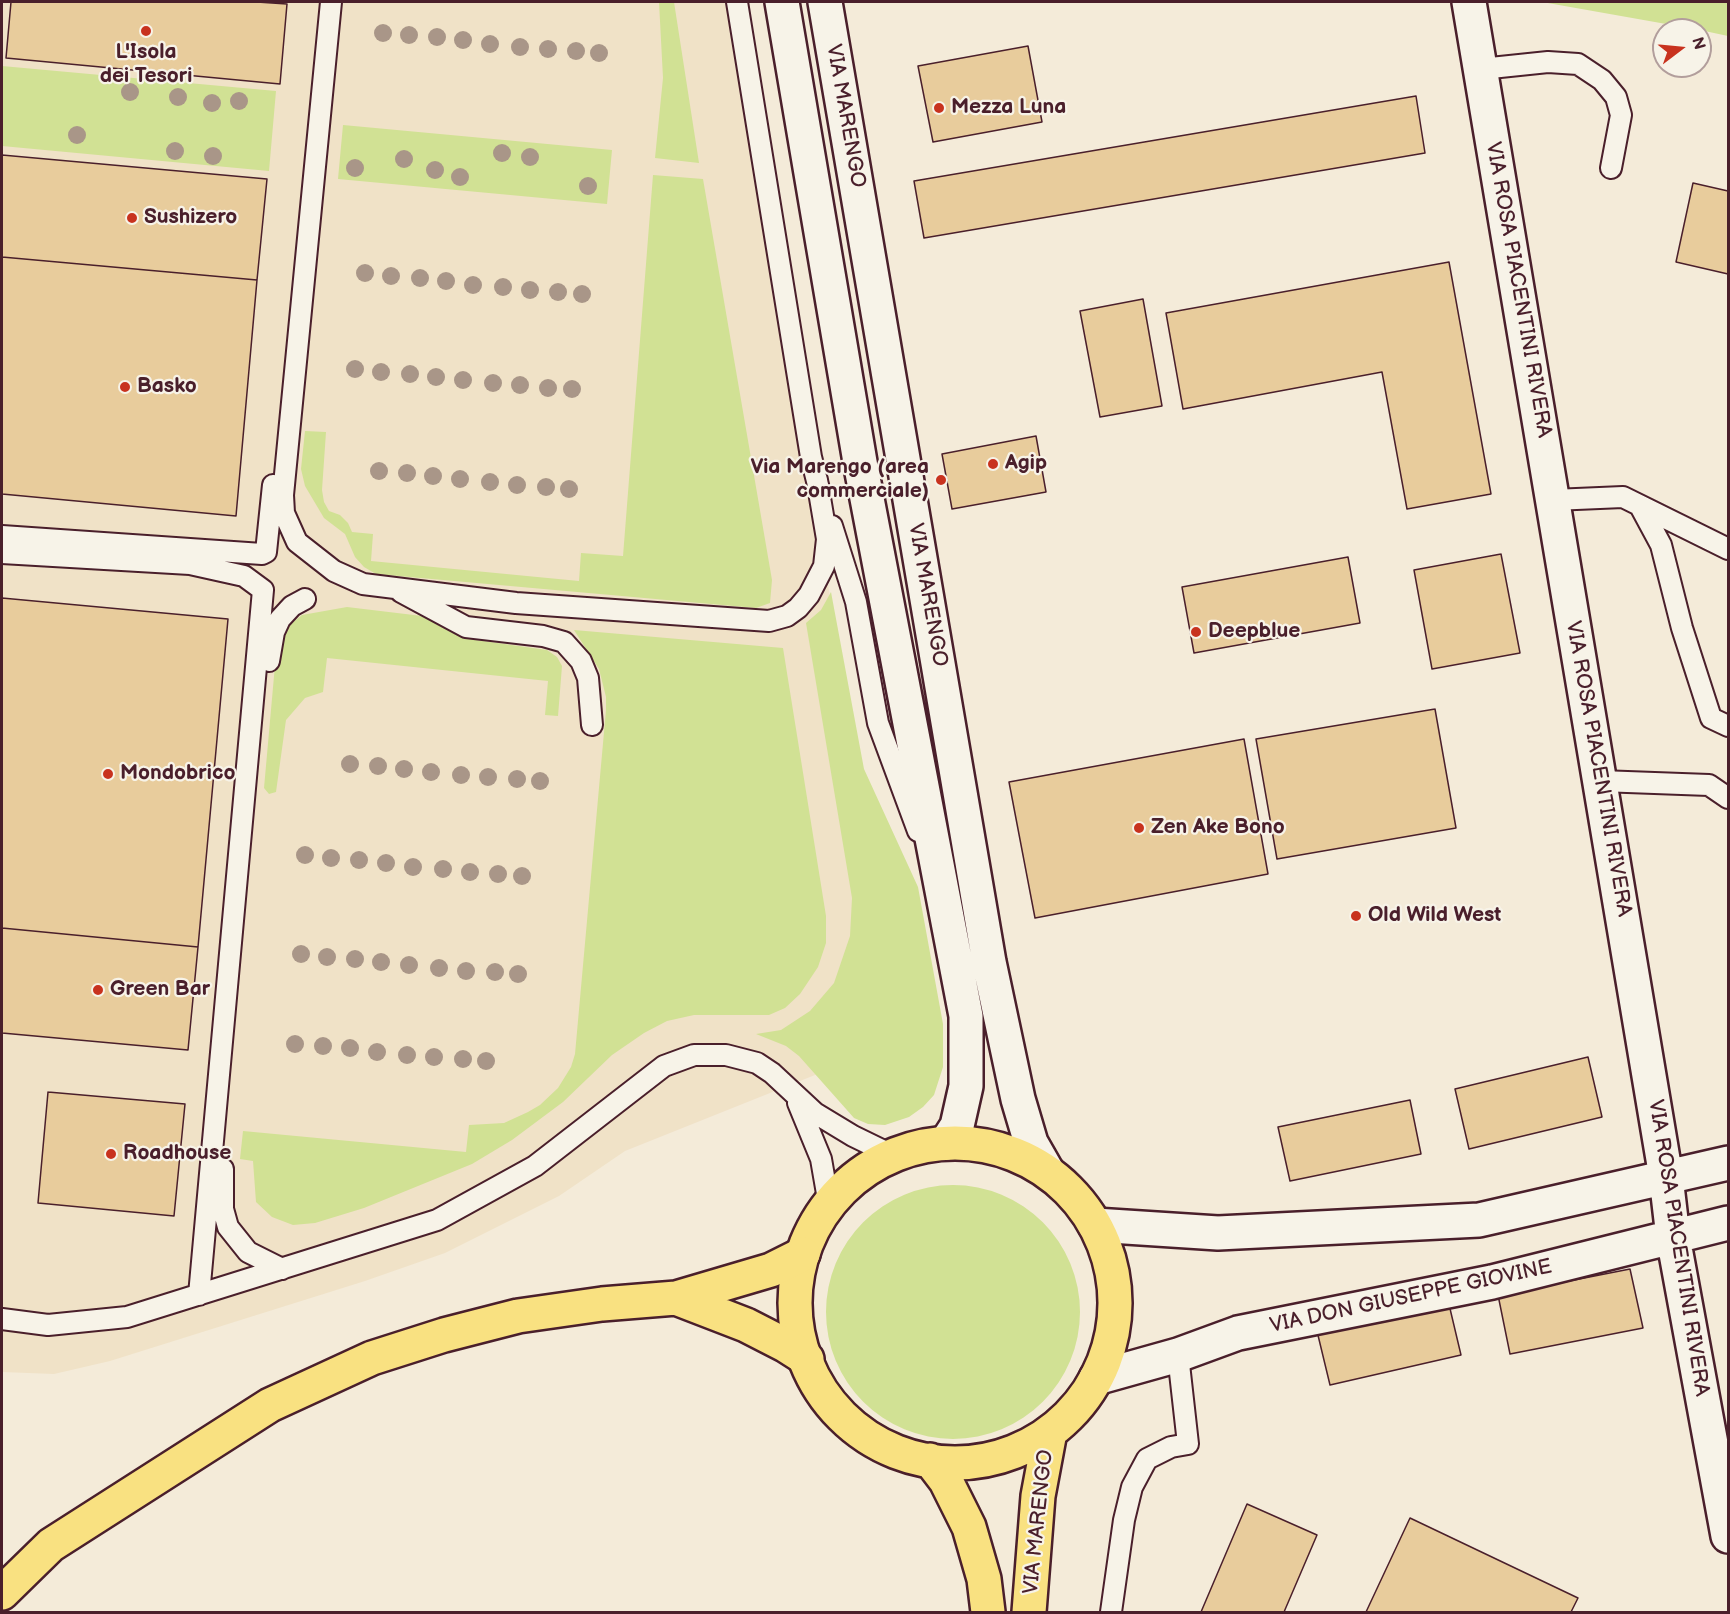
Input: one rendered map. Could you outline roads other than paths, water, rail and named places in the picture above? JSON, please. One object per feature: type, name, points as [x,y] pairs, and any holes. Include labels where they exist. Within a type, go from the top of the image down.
[{"type":"main road","points":[[946,1143],[971,1143],[1000,1149],[1047,1171],[1081,1203],[1095,1225],[1107,1252],[1115,1291],[1113,1329],[1107,1354],[1096,1378],[1075,1409],[1050,1431],[1019,1449],[997,1457],[966,1462],[930,1460],[898,1452],[871,1438],[850,1423],[823,1392],[807,1359],[800,1337],[796,1299],[803,1254],[815,1226],[829,1205],[856,1177],[892,1155],[925,1145],[946,1143]]},
{"type":"main road","points":[[2,1593],[51,1545],[270,1405],[372,1358],[444,1335],[518,1316],[602,1304],[676,1298],[771,1270],[803,1254]]},
{"type":"main road","points":[[676,1298],[746,1325],[807,1359]]},
{"type":"main road","name":"VIA MARENGO","points":[[1029,1612],[1038,1496],[1050,1431]]},
{"type":"main road","points":[[930,1460],[946,1481],[969,1527],[984,1579],[988,1612]]},
{"type":"street","points":[[782,2],[860,462],[966,1016],[968,1067],[959,1119],[946,1143]]},
{"type":"street","name":"VIA MARENGO","points":[[825,2],[989,962],[1006,1046],[1028,1133],[1047,1171]]},
{"type":"street","name":"VIA ROSA PIACENTINI RIVERA","points":[[1469,2],[1666,1178],[1673,1237],[1728,1536]]},
{"type":"street","points":[[1095,1225],[1218,1233],[1472,1220],[1728,1163]]},
{"type":"street","name":"VIA DON GIUSEPPE GIOVINE","points":[[1096,1378],[1178,1355],[1238,1333],[1492,1282],[1728,1223]]},
{"type":"lane","points":[[319,77],[321,2]]},
{"type":"lane","points":[[199,1295],[224,1088],[250,806],[263,590],[258,571],[266,552],[285,415],[319,77],[332,2]]},
{"type":"lane","points":[[363,584],[516,603],[758,621],[777,620],[798,608],[809,596],[824,566],[827,539],[737,2]]},
{"type":"lane","points":[[1481,69],[1548,62],[1578,64],[1602,80],[1616,97],[1621,115],[1611,168]]},
{"type":"lane","points":[[285,415],[284,513],[292,536],[334,571],[363,584],[410,595],[455,623],[474,629],[543,636],[564,642],[581,661],[588,678],[592,725]]},
{"type":"lane","points":[[817,480],[850,577],[884,746],[944,904]]},
{"type":"lane","points":[[1553,501],[1623,497],[1728,549]]},
{"type":"lane","points":[[1641,506],[1661,545],[1682,628],[1711,718],[1728,726]]},
{"type":"lane","points":[[2,536],[192,547],[247,554],[266,552],[285,543],[305,548],[318,564],[317,584],[306,599],[286,611],[274,632],[250,806]]},
{"type":"lane","points":[[2,553],[190,564],[244,576],[278,602],[296,603],[306,599]]},
{"type":"lane","points":[[1600,781],[1709,785],[1728,798]]},
{"type":"lane","points":[[2,1318],[48,1325],[86,1323],[127,1317],[411,1230],[478,1199],[554,1152],[675,1060],[710,1054],[750,1060],[772,1073],[804,1105],[853,1136],[892,1155]]},
{"type":"lane","points":[[224,1088],[222,1192],[228,1227],[248,1252],[282,1269]]},
{"type":"lane","points":[[794,1095],[821,1158],[829,1205]]},
{"type":"lane","points":[[1112,1612],[1124,1520],[1132,1487],[1147,1459],[1171,1447],[1188,1444],[1178,1355]]},
{"type":"place","name":"L'Isola dei Tesori","points":[[146,31]]},
{"type":"place","name":"Mezza Luna","points":[[939,108]]},
{"type":"place","name":"Sushizero","points":[[132,218]]},
{"type":"place","name":"Basko","points":[[125,387]]},
{"type":"place","name":"Agip","points":[[993,464]]},
{"type":"place","name":"Via Marengo (area commerciale)","points":[[941,480]]},
{"type":"place","name":"Deepblue","points":[[1196,632]]},
{"type":"place","name":"Mondobrico","points":[[108,774]]},
{"type":"place","name":"Zen Ake Bono","points":[[1139,828]]},
{"type":"place","name":"Old Wild West","points":[[1356,916]]},
{"type":"place","name":"Green Bar","points":[[98,990]]},
{"type":"place","name":"Roadhouse","points":[[111,1154]]}]
